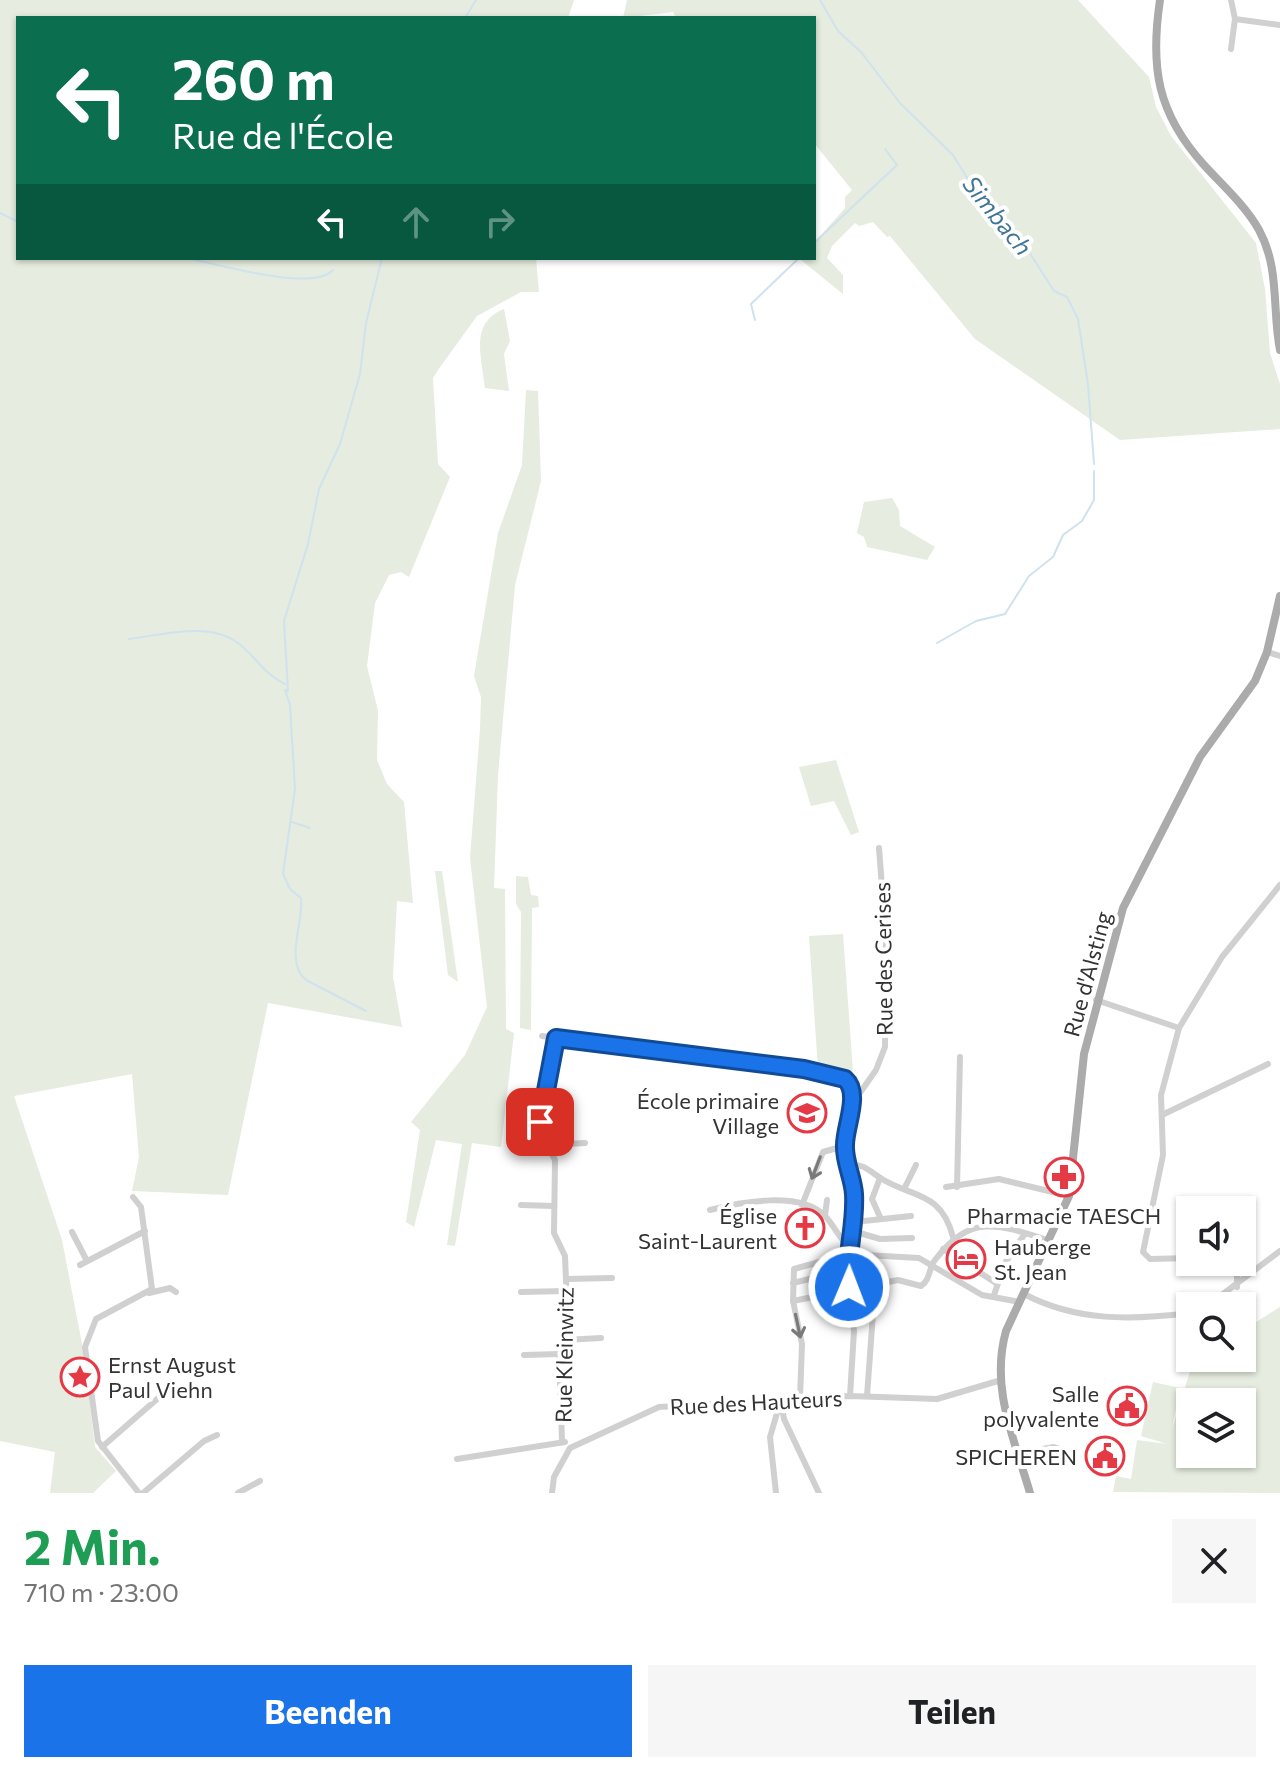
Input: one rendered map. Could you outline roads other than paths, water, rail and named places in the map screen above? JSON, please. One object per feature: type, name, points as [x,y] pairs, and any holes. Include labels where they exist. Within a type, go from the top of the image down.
[{"type":"main road","points":[[1160,0],[1155,41],[1158,80],[1175,126],[1193,152],[1240,203],[1266,244],[1276,290],[1280,350]]},
{"type":"main road","name":"Rue d'Alsting","points":[[998,1381],[1003,1339],[1069,1196],[1083,1065],[1096,1000],[1129,894],[1162,837],[1200,757],[1251,689],[1267,652],[1280,598]]},
{"type":"main road","points":[[998,1381],[1030,1493]]},
{"type":"street","points":[[1231,0],[1235,19],[1231,49]]},
{"type":"street","points":[[1235,19],[1280,25]]},
{"type":"street","points":[[1267,652],[1280,656]]},
{"type":"street","name":"Rue des Cerises","points":[[850,1107],[876,1070],[885,1047],[886,939],[879,848]]},
{"type":"street","points":[[1176,1258],[1150,1259],[1143,1252],[1163,1155],[1161,1095],[1179,1028],[1222,957],[1280,885]]},
{"type":"street","points":[[1096,1000],[1179,1028]]},
{"type":"street","points":[[542,1036],[804,1069],[848,1081],[850,1107],[844,1146],[854,1191],[854,1222],[846,1270],[854,1331],[850,1396]]},
{"type":"street","name":"Rue Kleinwitz","points":[[556,1038],[539,1130],[555,1160],[554,1233],[565,1256],[568,1329],[559,1354],[562,1440]]},
{"type":"street","points":[[957,1187],[960,1057]]},
{"type":"street","points":[[1162,1115],[1268,1064]]},
{"type":"street","points":[[548,1145],[585,1143]]},
{"type":"street","points":[[802,1205],[823,1152],[844,1146]]},
{"type":"street","points":[[847,1165],[863,1165],[880,1178],[934,1198],[946,1217],[953,1237]]},
{"type":"street","points":[[905,1187],[916,1165]]},
{"type":"street","points":[[880,1178],[872,1199],[882,1216]]},
{"type":"street","points":[[946,1187],[999,1179],[1069,1196]]},
{"type":"street","points":[[133,1197],[141,1207],[153,1284],[149,1293]]},
{"type":"street","points":[[825,1215],[827,1200]]},
{"type":"street","points":[[710,1210],[755,1201],[787,1201],[825,1215],[849,1250],[881,1258],[919,1258],[982,1295],[1022,1298],[1074,1314],[1143,1319],[1176,1315]]},
{"type":"street","points":[[521,1205],[554,1206]]},
{"type":"street","points":[[854,1222],[882,1216],[911,1216]]},
{"type":"street","points":[[793,1301],[849,1287],[875,1286],[898,1280],[921,1286],[929,1279],[932,1264],[953,1237],[978,1225],[1050,1241]]},
{"type":"street","points":[[72,1232],[84,1263],[145,1231]]},
{"type":"street","points":[[853,1231],[880,1239],[912,1238]]},
{"type":"street","points":[[994,1295],[996,1283],[1024,1235]]},
{"type":"street","points":[[880,1239],[881,1258]]},
{"type":"street","points":[[943,1249],[996,1283]]},
{"type":"street","points":[[800,1398],[802,1344],[793,1301],[794,1269],[840,1256],[849,1250]]},
{"type":"street","points":[[1229,1292],[1280,1251]]},
{"type":"street","points":[[793,1283],[846,1270]]},
{"type":"street","points":[[1237,1276],[1237,1287]]},
{"type":"street","points":[[566,1279],[612,1278]]},
{"type":"street","points":[[867,1396],[875,1286]]},
{"type":"street","points":[[176,1292],[170,1288],[149,1293],[96,1319],[85,1347],[102,1447],[141,1493],[204,1441],[217,1435]]},
{"type":"street","points":[[521,1292],[566,1291]]},
{"type":"street","points":[[565,1340],[601,1338]]},
{"type":"street","points":[[524,1355],[559,1354]]},
{"type":"street","name":"Rue des Hauteurs","points":[[570,1448],[659,1407],[850,1396],[937,1399],[998,1381]]},
{"type":"street","points":[[102,1447],[164,1393],[185,1388]]},
{"type":"street","points":[[776,1493],[770,1437],[781,1402]]},
{"type":"street","points":[[781,1402],[784,1419],[819,1493]]},
{"type":"street","points":[[457,1459],[562,1440],[570,1448],[554,1477],[552,1493]]},
{"type":"street","points":[[1018,1453],[1054,1447],[1069,1453]]},
{"type":"street","points":[[238,1493],[260,1481]]},
{"type":"waterway","points":[[466,16],[476,0]]},
{"type":"waterway","name":"Simbach","points":[[820,0],[838,31],[861,52],[900,103],[953,155],[979,197],[1017,233],[1054,291],[1067,297],[1078,319],[1088,384],[1094,464]]},
{"type":"waterway","points":[[816,241],[897,165],[885,149]]},
{"type":"waterway","points":[[0,213],[16,221]]},
{"type":"waterway","points":[[195,260],[285,278],[305,279],[333,270]]},
{"type":"waterway","points":[[366,1011],[306,980],[296,963],[301,898],[290,889],[283,874],[295,789],[290,705],[285,690],[288,691],[284,621],[308,544],[319,489],[340,444],[360,374],[366,323],[382,260]]},
{"type":"waterway","points":[[755,320],[751,304],[797,260]]},
{"type":"waterway","name":"Simbach","points":[[937,643],[976,621],[1005,614],[1029,576],[1053,557],[1063,535],[1082,521],[1094,500],[1094,471]]},
{"type":"waterway","points":[[129,639],[185,631],[227,636],[285,684]]},
{"type":"waterway","points":[[292,822],[310,828]]},
{"type":"place","name":"École primaire Village","points":[[807,1113]]},
{"type":"place","name":"Pharmacie TAESCH","points":[[1064,1177]]},
{"type":"place","name":"Église Saint-Laurent","points":[[805,1228]]},
{"type":"place","name":"Hauberge St. Jean","points":[[966,1259]]},
{"type":"place","name":"Ernst August Paul Viehn","points":[[80,1377]]},
{"type":"place","name":"Salle polyvalente","points":[[1127,1406]]},
{"type":"place","name":"SPICHEREN","points":[[1105,1456]]}]
